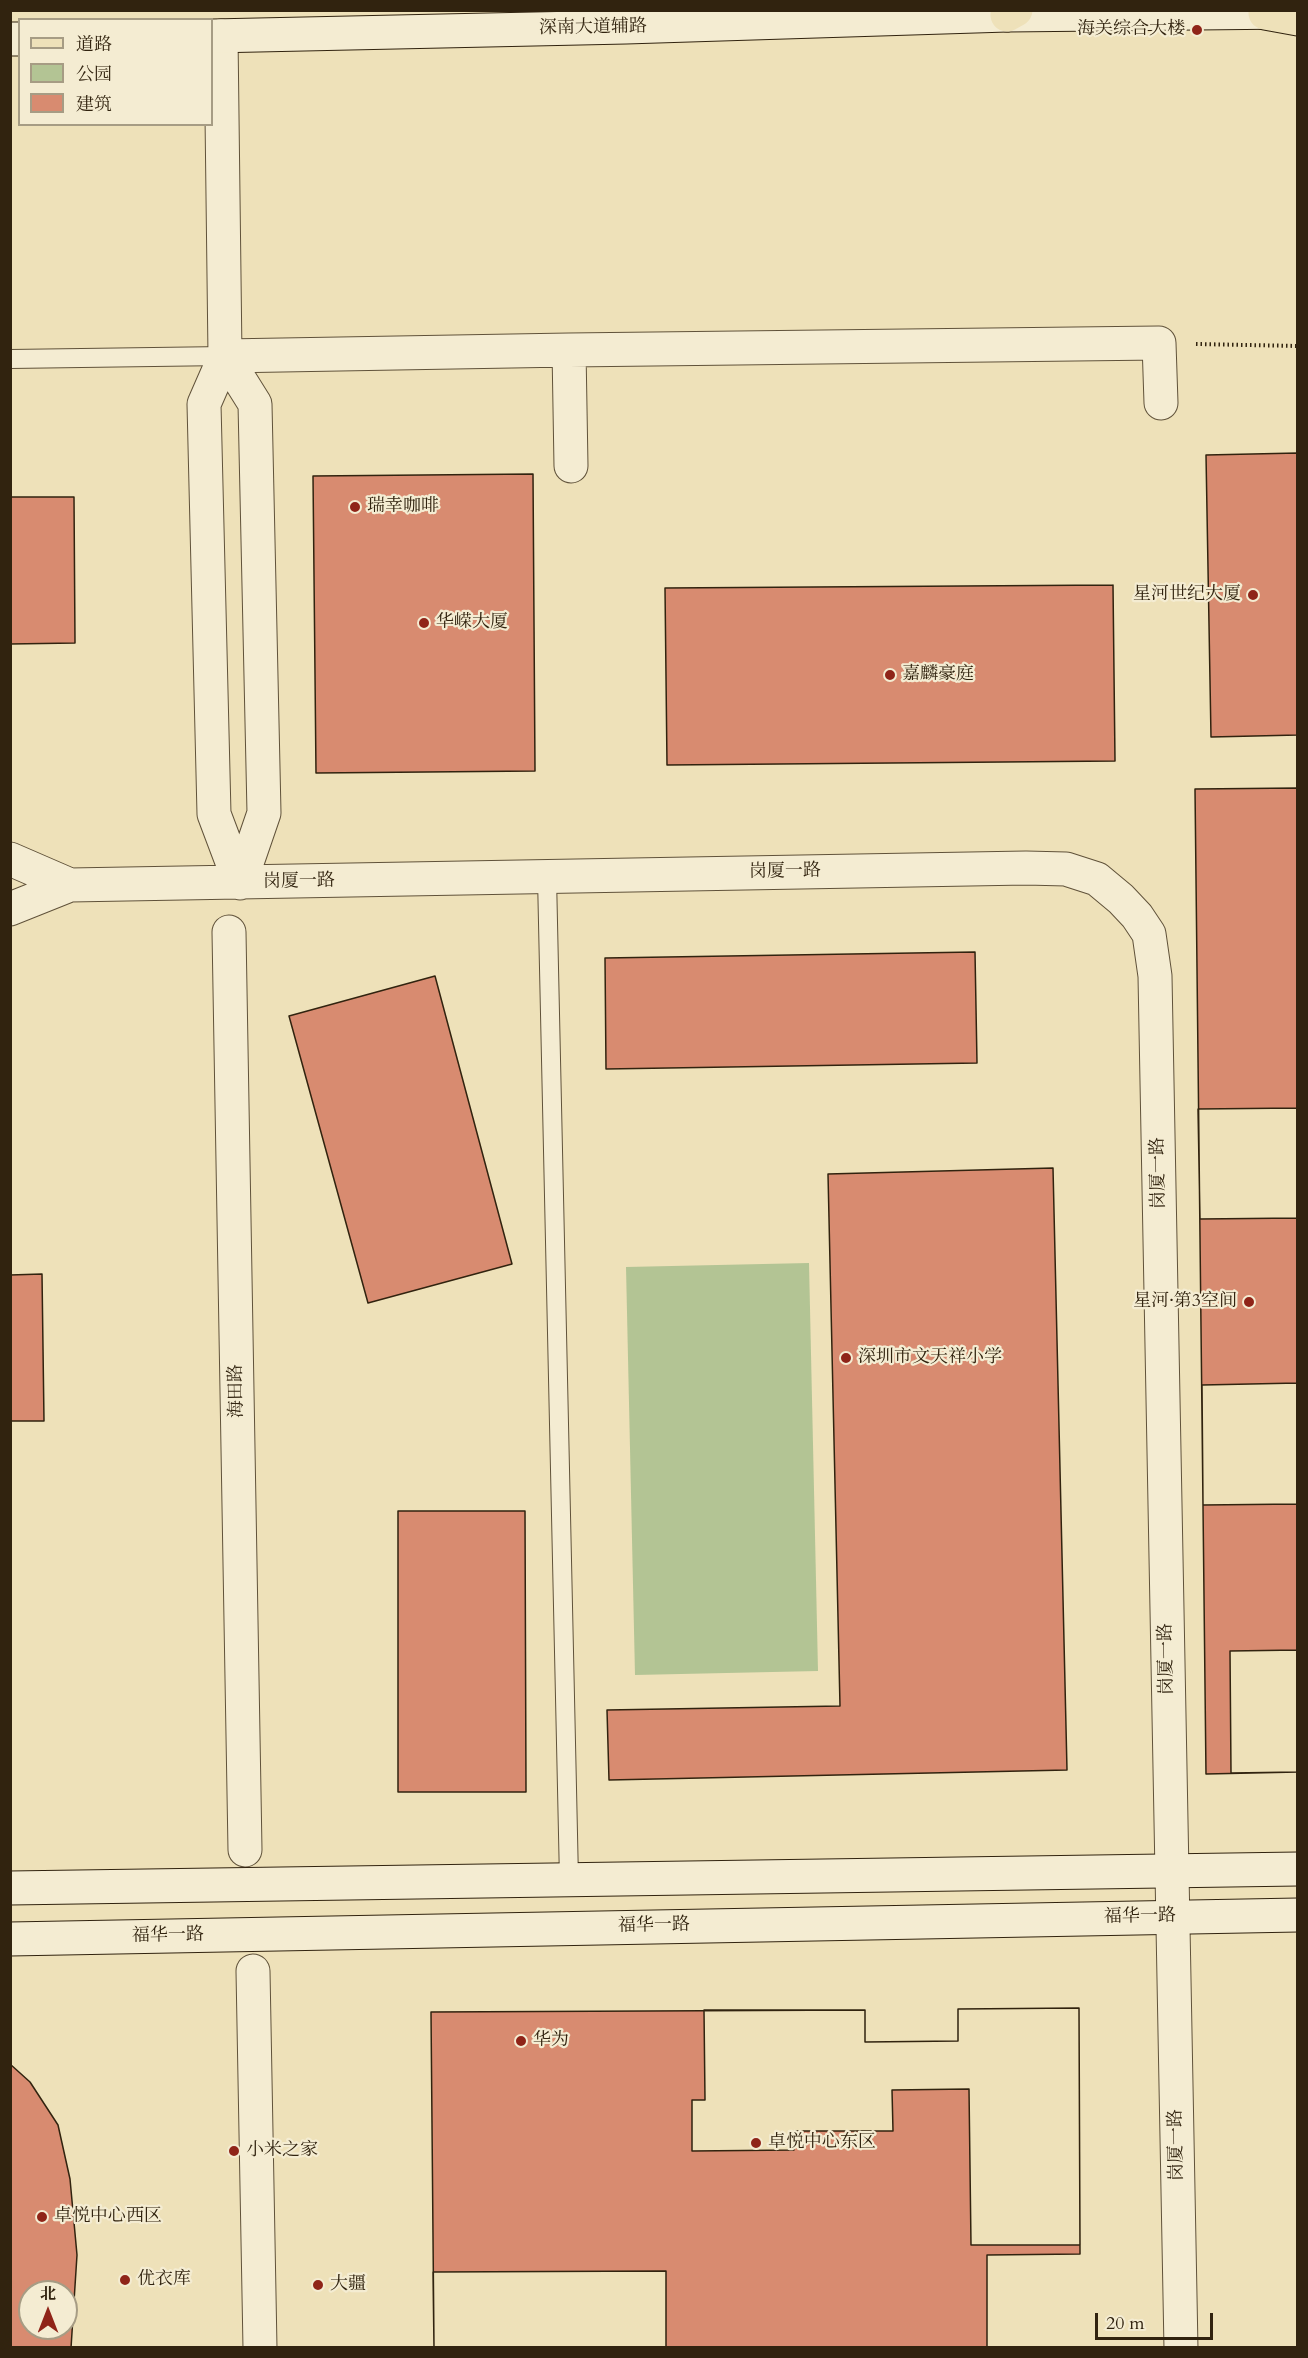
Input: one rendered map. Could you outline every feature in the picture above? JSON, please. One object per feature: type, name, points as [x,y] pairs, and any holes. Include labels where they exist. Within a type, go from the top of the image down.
[{"type":"main road","points":[[1265,13],[1298,18]]},
{"type":"street","name":"深南大道辅路","points":[[216,36],[626,27],[1011,13],[1298,12]]},
{"type":"street","points":[[216,36],[225,356],[1159,343],[1161,403]]},
{"type":"street","points":[[569,350],[571,466]]},
{"type":"street","name":"岗厦一路","points":[[225,356],[255,404],[264,813],[240,883]]},
{"type":"street","name":"岗厦一路","points":[[225,356],[204,404],[214,814],[240,883]]},
{"type":"street","points":[[10,859],[70,885]]},
{"type":"street","name":"岗厦一路","points":[[240,883],[1014,868],[1066,870],[1097,879],[1121,898],[1149,934],[1155,976],[1180,2348]]},
{"type":"street","points":[[10,909],[70,885],[240,883]]},
{"type":"street","name":"海田路","points":[[229,932],[245,1850]]},
{"type":"street","points":[[10,1888],[1298,1869]]},
{"type":"street","name":"福华一路","points":[[10,1939],[1298,1915]]},
{"type":"street","points":[[253,1971],[260,2348]]},
{"type":"lane","points":[[10,359],[225,356]]},
{"type":"lane","points":[[547,877],[569,1879]]},
{"type":"path","points":[[1159,343],[1298,346]]},
{"type":"green space","points":[[809,1263],[818,1671],[635,1675],[626,1267]]},
{"type":"building","name":"星河世纪大厦","points":[[1298,453],[1298,735],[1211,737],[1206,455]]},
{"type":"building","name":"华嵘大厦","points":[[533,474],[535,771],[316,773],[313,476]]},
{"type":"building","points":[[10,497],[74,497],[75,643],[10,644]]},
{"type":"building","name":"嘉麟豪庭","points":[[1113,585],[1115,761],[667,765],[665,588]]},
{"type":"building","name":"星河·第3空间","points":[[1298,788],[1298,1772],[1206,1774],[1195,789]]},
{"type":"building","points":[[975,952],[977,1063],[606,1069],[605,958]]},
{"type":"building","points":[[435,976],[512,1264],[368,1303],[289,1016]]},
{"type":"building","points":[[1298,1108],[1298,1218],[1200,1219],[1198,1109]]},
{"type":"building","points":[[1053,1168],[1067,1770],[609,1780],[607,1710],[840,1706],[828,1174]]},
{"type":"building","points":[[42,1274],[44,1421],[10,1421],[10,1275]]},
{"type":"building","points":[[1298,1383],[1298,1504],[1203,1505],[1202,1385]]},
{"type":"building","points":[[398,1511],[525,1511],[526,1792],[398,1792]]},
{"type":"building","points":[[1298,1650],[1298,1772],[1231,1773],[1230,1651]]},
{"type":"building","points":[[1079,2008],[1080,2245],[971,2245],[969,2089],[892,2090],[893,2131],[794,2131],[794,2150],[692,2151],[692,2100],[705,2100],[704,2010],[865,2010],[865,2042],[958,2041],[958,2009]]},
{"type":"building","name":"卓悦中心东区","points":[[1079,2008],[1080,2254],[987,2255],[987,2348],[434,2348],[431,2012],[865,2010],[865,2042],[958,2041],[958,2009]]},
{"type":"building","name":"卓悦中心西区","points":[[10,2064],[30,2082],[58,2125],[70,2179],[77,2255],[75,2280],[18,2280],[18,2340],[72,2340],[71,2348],[10,2348]]},
{"type":"building","points":[[666,2271],[666,2347],[434,2348],[433,2272]]},
{"type":"place","name":"海关综合大楼","points":[[1197,30]]},
{"type":"place","name":"瑞幸咖啡","points":[[355,507]]},
{"type":"place","name":"星河世纪大厦","points":[[1253,595]]},
{"type":"place","name":"华嵘大厦","points":[[424,623]]},
{"type":"place","name":"嘉麟豪庭","points":[[890,675]]},
{"type":"place","name":"星河·第3空间","points":[[1249,1302]]},
{"type":"place","name":"深圳市文天祥小学","points":[[846,1358]]},
{"type":"place","name":"华为","points":[[521,2041]]},
{"type":"place","name":"卓悦中心东区","points":[[756,2143]]},
{"type":"place","name":"小米之家","points":[[234,2151]]},
{"type":"place","name":"卓悦中心西区","points":[[42,2217]]},
{"type":"place","name":"优衣库","points":[[125,2280]]},
{"type":"place","name":"大疆","points":[[318,2285]]}]
